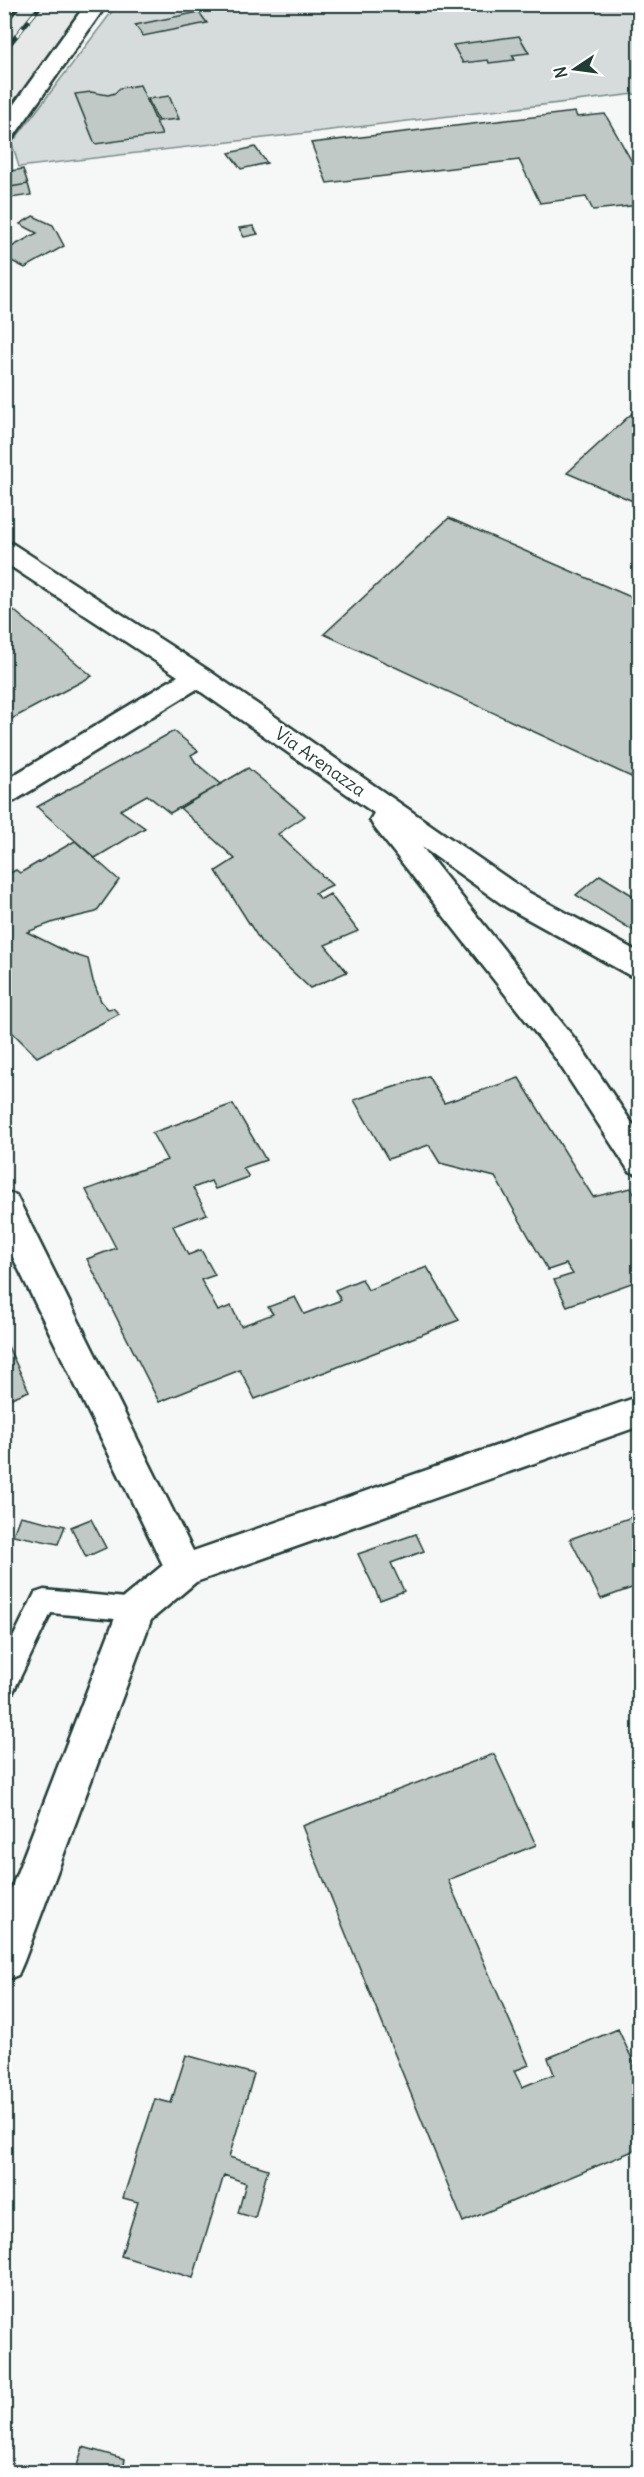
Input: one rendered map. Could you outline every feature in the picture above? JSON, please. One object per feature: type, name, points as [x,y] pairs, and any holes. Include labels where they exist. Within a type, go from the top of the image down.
[{"type":"street","points":[[4,134],[97,4]]},
{"type":"street","name":"Via Arenazza","points":[[4,550],[198,676],[516,899],[639,967]]},
{"type":"street","points":[[4,794],[198,676]]},
{"type":"street","points":[[362,791],[567,1051],[639,1162]]},
{"type":"street","points":[[4,1204],[184,1569]]},
{"type":"street","points":[[4,1961],[136,1610],[184,1569],[639,1411]]},
{"type":"lane","points":[[4,1684],[44,1601],[136,1610]]},
{"type":"shaded area","points":[[5,5],[88,5],[5,114]]},
{"type":"shaded area","points":[[117,5],[639,5],[639,90],[635,94],[19,167],[12,143]]},
{"type":"building","points":[[156,4],[199,4],[194,12]]},
{"type":"building","points":[[199,12],[207,23],[143,36],[135,25]]},
{"type":"building","points":[[519,36],[529,53],[512,55],[515,60],[463,63],[453,45]]},
{"type":"building","points":[[140,85],[162,135],[95,144],[75,94],[91,92],[108,95],[120,88]]},
{"type":"building","points":[[169,96],[179,119],[158,121],[148,99]]},
{"type":"building","points":[[575,112],[577,117],[605,114],[640,176],[640,205],[593,210],[586,197],[540,203],[519,160],[327,183],[311,143]]},
{"type":"building","points":[[255,147],[267,163],[241,169],[229,153]]},
{"type":"building","points":[[23,169],[28,184],[4,188],[4,172]]},
{"type":"building","points":[[28,184],[31,195],[4,199],[4,188]]},
{"type":"building","points":[[33,216],[53,225],[64,246],[25,268],[4,257],[4,251],[37,233],[20,224]]},
{"type":"building","points":[[253,226],[258,234],[244,237],[239,228]]},
{"type":"building","points":[[640,406],[640,504],[567,473]]},
{"type":"building","points":[[449,518],[640,601],[640,781],[324,634]]},
{"type":"building","points":[[4,602],[92,676],[4,723]]},
{"type":"building","points":[[174,731],[198,751],[191,755],[196,763],[221,784],[170,813],[147,795],[120,810],[145,828],[95,858],[37,807]]},
{"type":"building","points":[[248,768],[305,816],[278,834],[332,885],[315,893],[321,899],[330,894],[358,931],[325,945],[347,972],[310,988],[261,942],[216,871],[235,859],[180,808]]},
{"type":"building","points":[[75,841],[119,880],[96,912],[54,922],[27,932],[69,953],[88,959],[101,1001],[108,1009],[113,1008],[119,1014],[37,1057],[4,1024],[4,876],[16,870],[20,873]]},
{"type":"building","points":[[600,875],[640,900],[640,935],[576,895]]},
{"type":"building","points":[[428,1076],[444,1103],[519,1078],[593,1197],[631,1188],[640,1202],[640,1280],[567,1306],[554,1280],[573,1274],[566,1264],[548,1270],[495,1177],[440,1163],[429,1145],[388,1159],[354,1100]]},
{"type":"building","points":[[233,1104],[266,1160],[243,1168],[249,1177],[215,1189],[211,1181],[193,1188],[207,1214],[173,1226],[188,1255],[201,1250],[215,1275],[201,1280],[218,1311],[231,1306],[241,1326],[273,1314],[268,1307],[295,1297],[304,1314],[341,1300],[335,1290],[362,1279],[368,1290],[427,1267],[459,1320],[255,1399],[240,1370],[159,1402],[87,1259],[116,1248],[86,1190],[167,1160],[152,1133]]},
{"type":"building","points":[[4,1338],[29,1391],[4,1401]]},
{"type":"building","points":[[640,1514],[640,1585],[601,1599],[570,1539]]},
{"type":"building","points":[[20,1516],[65,1526],[58,1544],[13,1535]]},
{"type":"building","points":[[91,1519],[106,1548],[86,1557],[71,1527]]},
{"type":"building","points":[[416,1534],[424,1551],[391,1563],[404,1591],[380,1600],[358,1554]]},
{"type":"building","points":[[494,1754],[536,1845],[448,1880],[529,2065],[514,2071],[522,2087],[554,2074],[548,2058],[618,2029],[640,2076],[640,2148],[463,2222],[302,1826]]},
{"type":"building","points":[[186,2055],[254,2074],[229,2157],[268,2169],[255,2218],[238,2213],[246,2183],[224,2175],[193,2278],[121,2256],[138,2202],[123,2198],[155,2099],[171,2103]]},
{"type":"building","points":[[83,2447],[125,2459],[122,2472],[75,2472]]},
{"type":"building","points":[[39,2464],[68,2472],[34,2472]]},
{"type":"railway","points":[[4,24],[20,4]]},
{"type":"railway","points":[[4,51],[42,4]]}]
